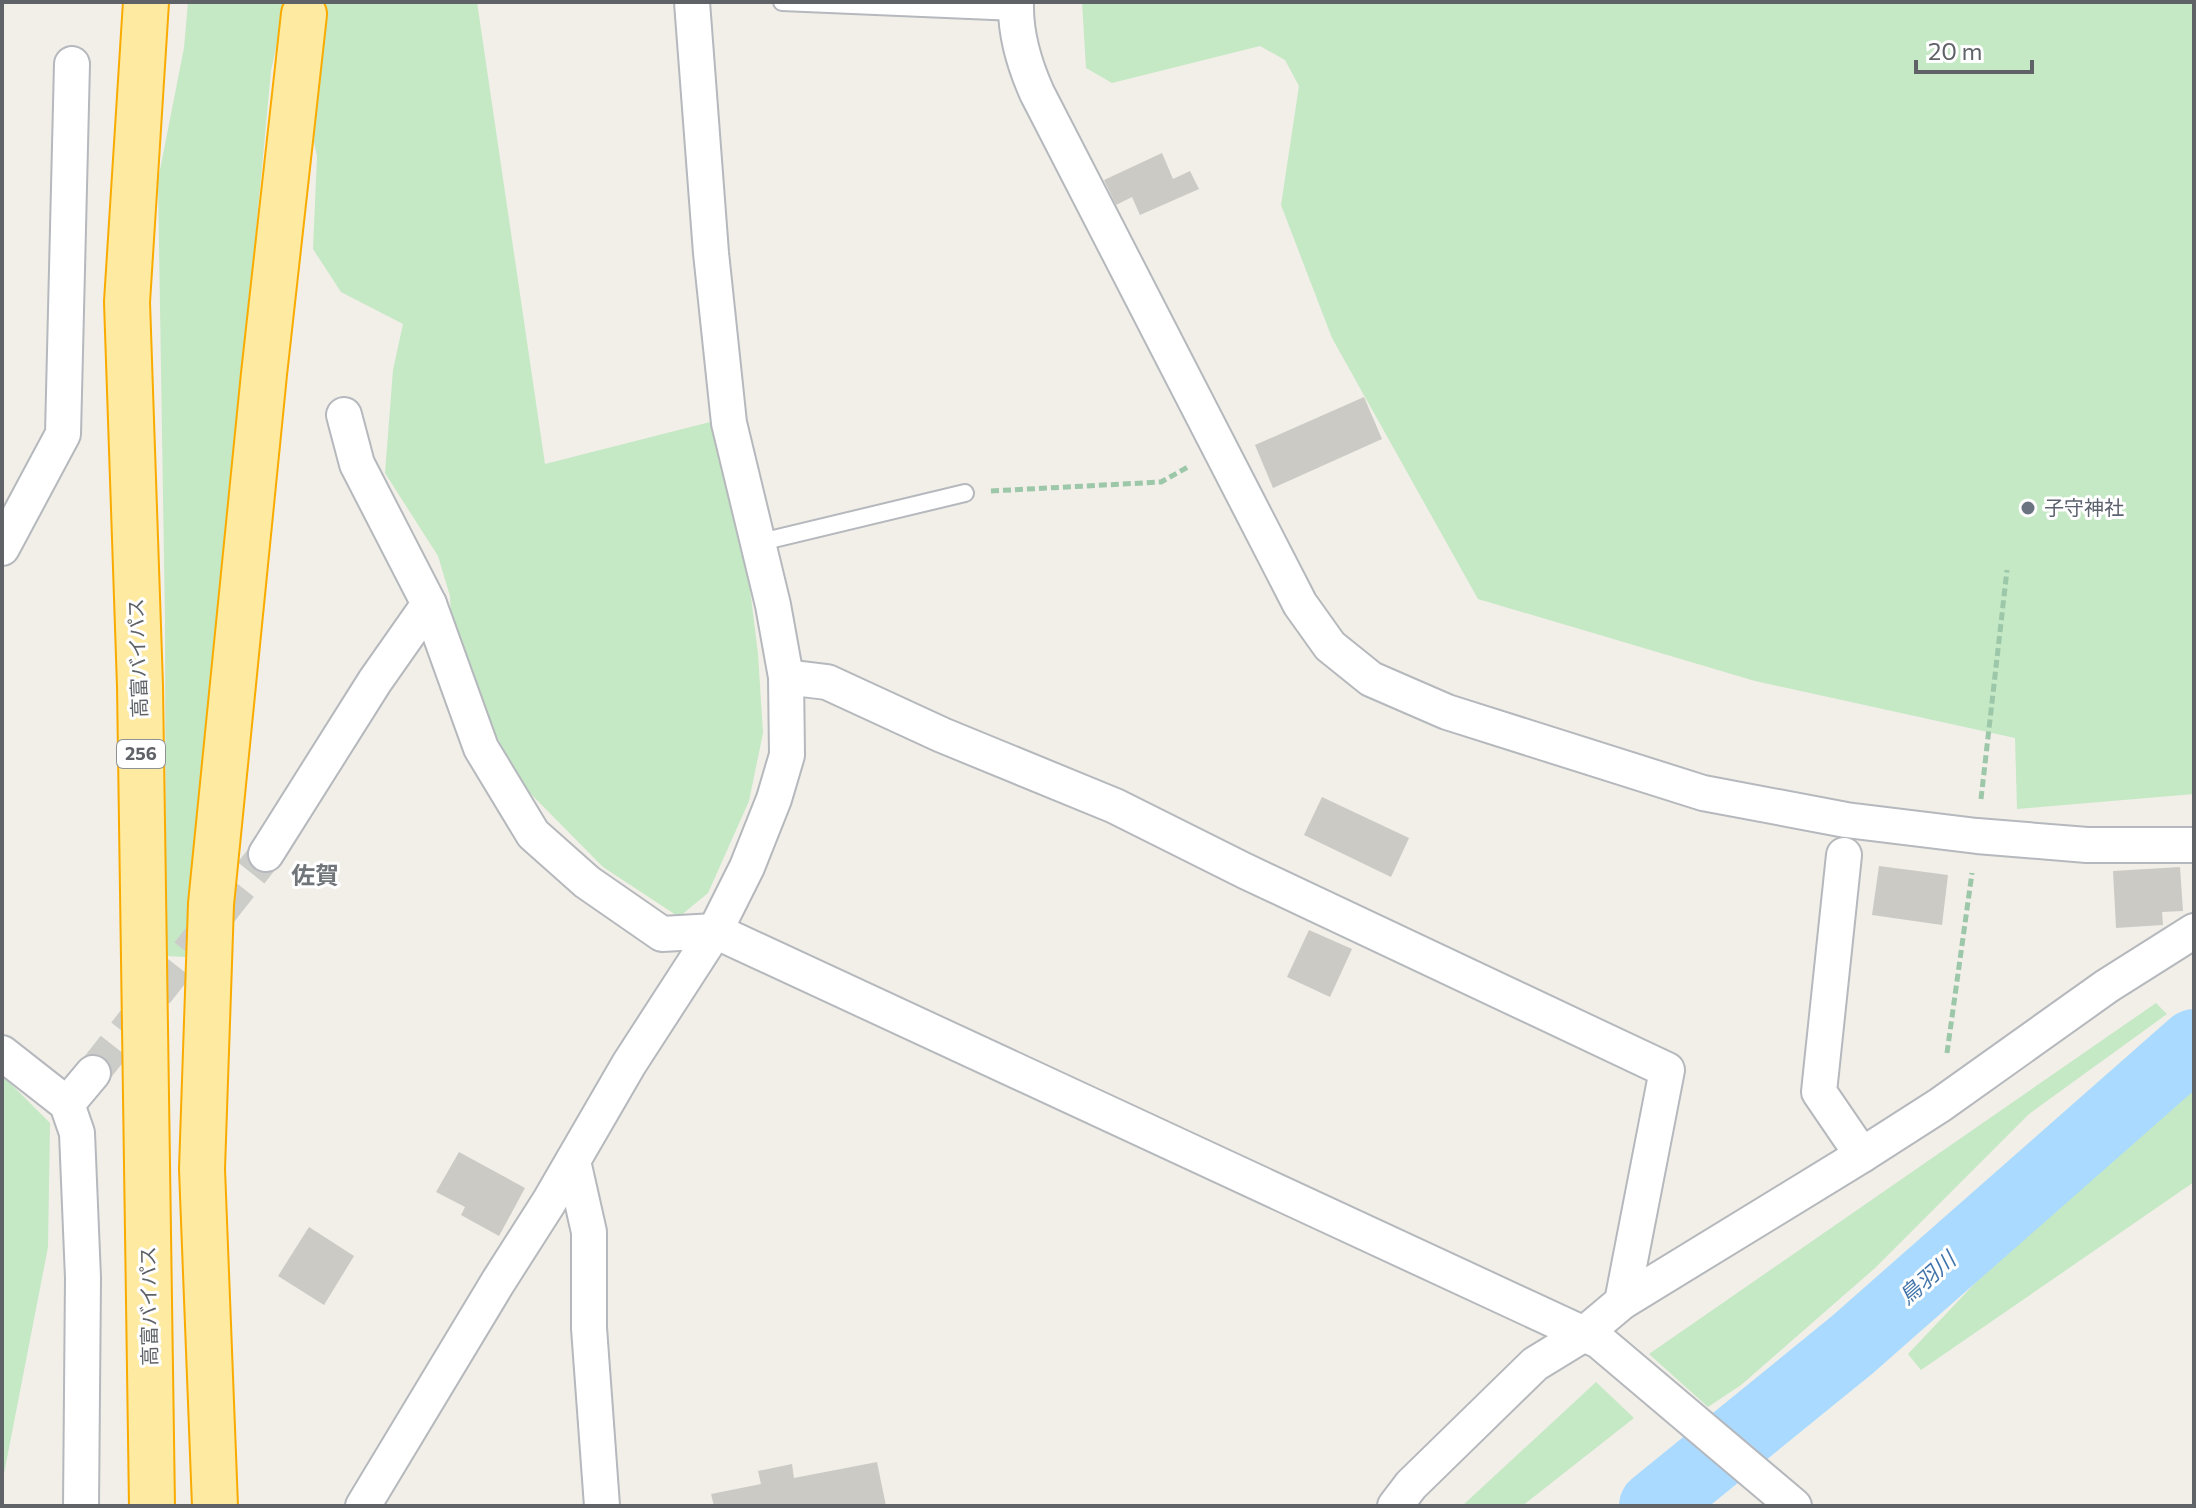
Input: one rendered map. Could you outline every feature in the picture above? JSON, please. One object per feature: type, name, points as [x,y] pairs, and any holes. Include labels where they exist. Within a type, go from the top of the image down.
[{"type":"highway","name":"高富バイパス","points":[[146,2],[127,302],[140,686],[152,1506]]},
{"type":"highway","points":[[215,1506],[202,1169],[211,904],[304,14]]},
{"type":"street","points":[[363,1506],[629,1064],[715,931],[747,867],[774,799],[787,755],[786,677],[773,605],[729,423],[711,253],[692,2]]},
{"type":"street","points":[[1016,7],[1023,61],[1037,93],[1300,604],[1330,646],[1371,679],[1447,712],[1703,793],[1846,820],[1977,836],[2087,845],[2194,845]]},
{"type":"street","points":[[2,548],[63,434],[72,64]]},
{"type":"street","points":[[344,415],[357,464],[429,604],[481,748],[533,834],[587,882],[662,934],[715,931],[1592,1337],[1788,1500]]},
{"type":"street","points":[[266,854],[375,681],[429,604]]},
{"type":"street","points":[[786,677],[827,682],[942,735],[1115,806],[1245,871],[1667,1070],[1622,1302]]},
{"type":"street","points":[[1844,855],[1819,1092],[1862,1155]]},
{"type":"street","points":[[1395,1506],[1411,1485],[1535,1364],[1592,1337],[1622,1302],[1940,1105],[2107,986],[2194,931]]},
{"type":"street","points":[[2,1053],[67,1104],[77,1133],[83,1278],[81,1506]]},
{"type":"street","points":[[67,1104],[93,1073]]},
{"type":"street","points":[[573,1161],[589,1232],[589,1328],[602,1506]]},
{"type":"lane","points":[[782,2],[1016,7]]},
{"type":"lane","points":[[757,543],[965,493]]},
{"type":"path","points":[[965,493],[1161,482],[1221,449]]},
{"type":"path","points":[[1940,1105],[1977,836],[2007,570]]},
{"type":"green space","points":[[188,2],[477,2],[545,464],[714,421],[749,581],[763,733],[749,801],[708,893],[679,917],[603,867],[521,784],[453,651],[450,596],[438,556],[385,473],[393,370],[403,324],[341,292],[313,249],[317,156],[285,6],[271,71],[188,957],[166,956],[165,621],[158,180],[184,48]]},
{"type":"green space","points":[[1082,2],[2194,2],[2194,794],[2017,809],[2015,738],[1755,681],[1478,599],[1332,338],[1281,205],[1299,86],[1285,60],[1260,46],[1112,83],[1086,68]]},
{"type":"green space","points":[[2156,1003],[2167,1014],[2029,1114],[1875,1268],[1741,1385],[1708,1407],[1649,1354]]},
{"type":"green space","points":[[2,1075],[50,1123],[48,1247],[2,1484]]},
{"type":"green space","points":[[2194,1086],[2194,1182],[1921,1370],[1908,1354],[2053,1201]]},
{"type":"green space","points":[[1596,1382],[1634,1418],[1522,1506],[1462,1506]]},
{"type":"building","points":[[1162,153],[1173,179],[1190,171],[1199,189],[1140,215],[1132,197],[1116,205],[1104,180]]},
{"type":"building","points":[[1364,397],[1382,439],[1273,488],[1255,445]]},
{"type":"building","points":[[1322,797],[1409,838],[1391,877],[1304,835]]},
{"type":"building","points":[[1879,866],[1948,875],[1942,925],[1872,915]]},
{"type":"building","points":[[2180,867],[2183,911],[2162,912],[2163,925],[2116,928],[2113,871]]},
{"type":"building","points":[[1309,930],[1352,949],[1330,997],[1287,977]]},
{"type":"building","points":[[459,1152],[525,1188],[499,1236],[461,1215],[465,1207],[436,1192]]},
{"type":"building","points":[[309,1227],[354,1256],[324,1305],[278,1276]]},
{"type":"building","points":[[877,1462],[886,1506],[714,1506],[711,1494],[761,1484],[758,1471],[792,1464],[794,1478]]},
{"type":"waterway","name":"鳥羽川","points":[[1654,1506],[1852,1345],[2194,1044]]},
{"type":"tunnel","points":[[93,1073],[266,854]]},
{"type":"place","name":"子守神社","points":[[2028,508]]},
{"type":"district","name":"佐賀","points":[[315,876]]}]
